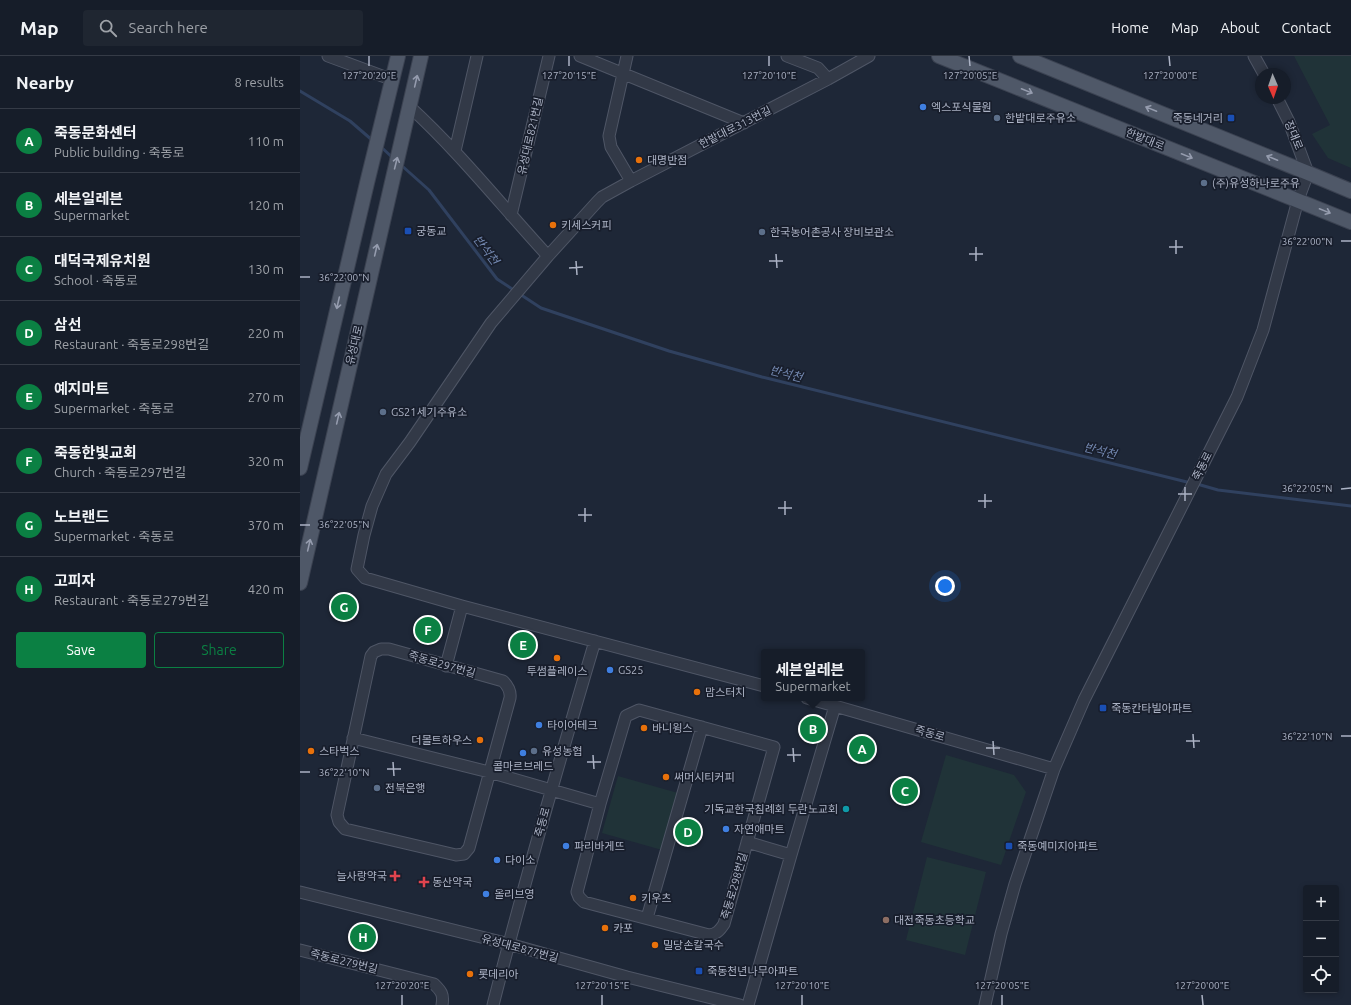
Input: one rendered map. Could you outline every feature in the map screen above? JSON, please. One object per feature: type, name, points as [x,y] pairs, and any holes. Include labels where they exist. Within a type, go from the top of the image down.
[{"type":"main road","points":[[300,468],[398,56]]},
{"type":"main road","name":"유성대로","points":[[300,583],[421,56]]},
{"type":"main road","name":"한밭대로","points":[[939,56],[1351,222]]},
{"type":"main road","points":[[1020,56],[1308,173],[1351,192]]},
{"type":"street","points":[[328,56],[346,59],[391,85]]},
{"type":"street","points":[[455,150],[477,56]]},
{"type":"street","name":"유성대로821번길","points":[[511,215],[549,56]]},
{"type":"street","points":[[580,56],[744,123]]},
{"type":"street","points":[[627,56],[609,136],[609,142],[631,181]]},
{"type":"street","points":[[786,56],[818,68],[828,79]]},
{"type":"street","name":"한밭대로313번길","points":[[462,606],[365,578],[357,569],[372,506],[386,474],[410,442],[491,323],[548,256],[602,197],[869,56]]},
{"type":"street","points":[[1254,56],[1261,68]]},
{"type":"street","name":"장대로","points":[[1280,104],[1296,137],[1308,173]]},
{"type":"street","points":[[410,107],[455,150],[548,256]]},
{"type":"street","name":"죽동로","points":[[985,1005],[1001,934],[1015,884],[1054,769],[1084,700],[1238,397],[1263,330],[1298,200],[1308,173]]},
{"type":"street","points":[[446,666],[462,606],[761,685]]},
{"type":"street","name":"죽동로","points":[[493,1005],[551,789],[595,641]]},
{"type":"street","name":"죽동로297번길","points":[[381,649],[389,649],[503,681],[510,690],[510,698],[469,848],[464,854],[456,855],[345,829],[339,822],[337,814],[353,738],[371,656],[374,652],[381,649]]},
{"type":"street","name":"죽동로","points":[[818,701],[1054,769]]},
{"type":"street","points":[[748,1005],[790,855],[835,706]]},
{"type":"street","name":"죽동로298번길","points":[[640,710],[774,747],[724,924],[719,931],[709,935],[584,902],[579,898],[577,892],[600,804],[626,716],[640,710]]},
{"type":"street","points":[[647,918],[702,728]]},
{"type":"street","points":[[353,738],[489,772],[600,804]]},
{"type":"street","points":[[747,842],[790,855]]},
{"type":"street","name":"유성대로877번길","points":[[300,892],[509,944],[627,977],[740,1005]]},
{"type":"street","name":"죽동로279번길","points":[[300,950],[434,984],[440,990],[443,997],[442,1005]]},
{"type":"green space","points":[[1294,56],[1351,56],[1351,168],[1328,158],[1312,134],[1330,125]]},
{"type":"green space","points":[[946,755],[1014,775],[1026,792],[1001,865],[921,842]]},
{"type":"green space","points":[[618,776],[678,793],[662,850],[602,833]]},
{"type":"green space","points":[[927,857],[986,872],[965,955],[906,940]]},
{"type":"waterway","name":"반석천","points":[[300,91],[350,121],[372,140]]},
{"type":"waterway","name":"반석천","points":[[380,146],[394,159]]},
{"type":"waterway","name":"반석천","points":[[401,165],[429,190],[497,279],[541,308],[669,351],[762,377],[1191,483]]},
{"type":"waterway","name":"반석천","points":[[1197,484],[1218,490],[1351,506]]},
{"type":"place","name":"엑스포식물원","points":[[923,107]]},
{"type":"place","name":"한밭대로주유소","points":[[997,118]]},
{"type":"place","name":"죽동네거리","points":[[1231,118]]},
{"type":"place","name":"대명반점","points":[[639,160]]},
{"type":"place","name":"(주)유성하나로주유","points":[[1204,183]]},
{"type":"place","name":"키세스커피","points":[[553,225]]},
{"type":"place","name":"궁동교","points":[[408,231]]},
{"type":"place","name":"한국농어촌공사 장비보관소","points":[[762,232]]},
{"type":"place","name":"GS21세기주유소","points":[[383,412]]},
{"type":"place","name":"노브랜드","points":[[344,607]]},
{"type":"place","name":"죽동한빛교회","points":[[428,630]]},
{"type":"place","name":"예지마트","points":[[523,645]]},
{"type":"place","name":"투썸플레이스","points":[[557,658]]},
{"type":"place","name":"GS25","points":[[610,670]]},
{"type":"place","name":"맘스터치","points":[[697,692]]},
{"type":"place","name":"죽동칸타빌아파트","points":[[1103,708]]},
{"type":"place","name":"타이어테크","points":[[539,725]]},
{"type":"place","name":"바니윙스","points":[[644,728]]},
{"type":"place","name":"세븐일레븐","points":[[813,729]]},
{"type":"place","name":"더몰트하우스","points":[[480,740]]},
{"type":"place","name":"죽동문화센터","points":[[862,749]]},
{"type":"place","name":"스타벅스","points":[[311,751]]},
{"type":"place","name":"유성농협","points":[[534,751]]},
{"type":"place","name":"콜마르브레드","points":[[523,753]]},
{"type":"place","name":"써머시티커피","points":[[666,777]]},
{"type":"place","name":"전북은행","points":[[377,788]]},
{"type":"place","name":"대덕국제유치원","points":[[905,791]]},
{"type":"place","name":"기독교한국침례회 두란노교회","points":[[846,809]]},
{"type":"place","name":"자연애마트","points":[[726,829]]},
{"type":"place","name":"삼선","points":[[688,832]]},
{"type":"place","name":"파리바게뜨","points":[[566,846]]},
{"type":"place","name":"죽동예미지아파트","points":[[1009,846]]},
{"type":"place","name":"다이소","points":[[497,860]]},
{"type":"place","name":"늘사랑약국","points":[[395,876]]},
{"type":"place","name":"동산약국","points":[[424,882]]},
{"type":"place","name":"올리브영","points":[[486,894]]},
{"type":"place","name":"키우츠","points":[[633,898]]},
{"type":"place","name":"대전죽동초등학교","points":[[886,920]]},
{"type":"place","name":"카포","points":[[605,928]]},
{"type":"place","name":"고피자","points":[[363,937]]},
{"type":"place","name":"밀당손칼국수","points":[[655,945]]},
{"type":"place","name":"죽동천년나무아파트","points":[[699,971]]},
{"type":"place","name":"롯데리아","points":[[470,974]]}]
